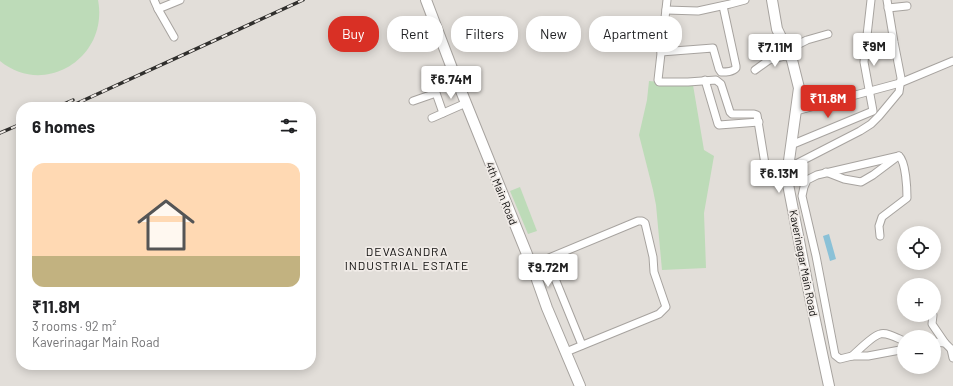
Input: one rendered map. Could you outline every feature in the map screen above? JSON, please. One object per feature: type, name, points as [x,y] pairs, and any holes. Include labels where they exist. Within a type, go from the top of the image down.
[{"type":"street","points":[[154,0],[174,37]]},
{"type":"street","points":[[158,9],[180,0]]},
{"type":"street","name":"4th Main Road","points":[[426,0],[532,265],[547,308],[580,386]]},
{"type":"street","points":[[665,16],[667,0]]},
{"type":"street","points":[[666,10],[698,12],[745,0]]},
{"type":"street","name":"Kaverinagar Main Road","points":[[772,0],[777,29],[792,60],[799,88],[787,171],[810,297],[829,386]]},
{"type":"street","points":[[791,145],[873,111],[864,62],[871,0]]},
{"type":"street","points":[[661,52],[657,78],[659,82],[716,80],[721,84],[732,114],[757,115],[767,170],[770,172],[787,171],[871,124],[899,92],[901,78],[887,0]]},
{"type":"street","points":[[682,50],[713,48],[721,72],[734,70],[736,68],[723,6]]},
{"type":"street","points":[[888,8],[907,6]]},
{"type":"street","points":[[755,70],[769,60],[788,52],[807,40],[828,34]]},
{"type":"street","points":[[796,111],[900,83],[953,61]]},
{"type":"street","points":[[705,80],[718,124],[759,122]]},
{"type":"street","points":[[413,101],[436,93],[443,113]]},
{"type":"street","points":[[432,118],[466,103]]},
{"type":"street","points":[[826,172],[844,179],[861,182],[899,156]]},
{"type":"street","points":[[897,351],[868,356],[852,356],[840,359],[835,355],[816,256],[802,196],[807,180],[817,175],[899,156]]},
{"type":"street","points":[[880,236],[879,226],[882,217],[906,198],[907,190],[903,162],[899,156]]},
{"type":"street","points":[[532,265],[638,221],[645,224],[654,257],[654,272],[666,307],[659,314],[566,352]]},
{"type":"street","points":[[547,259],[582,345]]},
{"type":"street","points":[[932,322],[932,324],[945,343],[952,350],[953,358]]},
{"type":"street","points":[[852,356],[870,340],[880,334],[897,338]]},
{"type":"street","points":[[941,343],[945,343]]},
{"type":"green space","points":[[0,0],[98,0],[99,21],[94,39],[84,54],[70,66],[54,73],[36,75],[18,71],[0,61]]},
{"type":"green space","points":[[649,81],[693,85],[704,150],[714,156],[704,213],[706,268],[662,270],[656,205],[639,135],[647,100]]},
{"type":"green space","points":[[520,187],[537,231],[528,234],[510,191]]},
{"type":"water","points":[[829,234],[836,259],[830,261],[823,236]]},
{"type":"railway","points":[[80,102],[303,0]]},
{"type":"railway","points":[[68,102],[73,100]]},
{"type":"railway","points":[[0,133],[16,126]]},
{"type":"district","name":"DEVASANDRA INDUSTRIAL ESTATE","points":[[407,258]]}]
